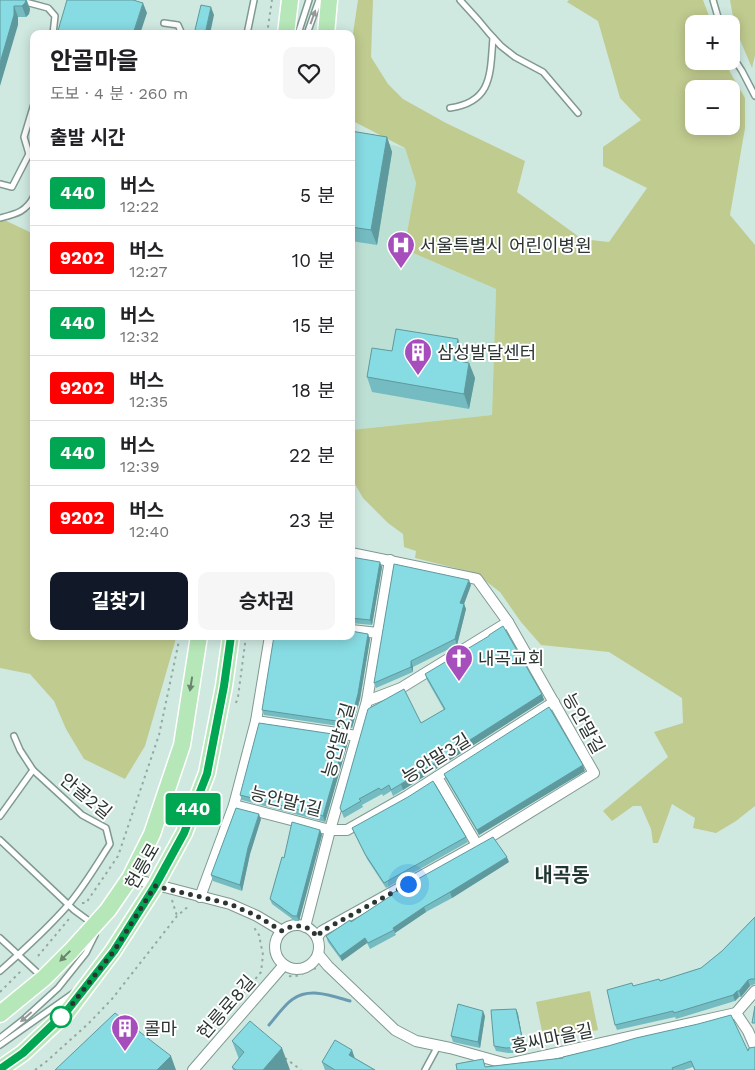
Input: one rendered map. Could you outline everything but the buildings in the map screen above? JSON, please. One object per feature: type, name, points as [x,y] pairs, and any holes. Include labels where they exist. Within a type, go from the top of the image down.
[{"type":"main road","points":[[326,30],[330,0]]},
{"type":"main road","points":[[282,2],[286,30]]},
{"type":"main road","name":"헌릉로","points":[[0,1014],[44,978],[70,951],[108,910],[130,878],[152,834],[182,744],[198,640]]},
{"type":"main road","name":"헌릉로","points":[[0,1069],[23,1053],[66,1012],[114,951],[155,886],[184,833],[207,774],[224,686],[230,640]]},
{"type":"street","name":"능안말길","points":[[317,937],[322,931],[477,846],[594,774],[508,622],[477,580],[355,554]]},
{"type":"street","name":"능안말2길","points":[[305,927],[330,830],[367,701],[390,560]]},
{"type":"street","points":[[367,701],[401,688],[508,622]]},
{"type":"street","points":[[355,630],[378,633]]},
{"type":"street","name":"능안말1길","points":[[200,897],[234,805],[256,721],[269,640]]},
{"type":"street","name":"능안말3길","points":[[330,830],[347,830],[408,796],[554,702]]},
{"type":"street","points":[[256,721],[357,736]]},
{"type":"street","points":[[437,777],[477,846]]},
{"type":"street","name":"능안말1길","points":[[234,805],[330,830]]},
{"type":"street","points":[[130,878],[230,904],[257,916],[282,931]]},
{"type":"street","points":[[295,925],[305,927],[317,937],[319,948],[315,960],[304,968],[297,969],[284,965],[275,949],[278,936],[288,927],[295,925]]},
{"type":"street","name":"홍씨마을길","points":[[318,954],[328,966],[395,1030],[416,1041],[450,1048],[507,1064],[736,1013]]},
{"type":"street","name":"헌릉로8길","points":[[193,1070],[284,965]]},
{"type":"street","points":[[755,991],[736,1013],[748,1031],[755,1047]]},
{"type":"lane","points":[[18,0],[48,8],[55,16],[53,30]]},
{"type":"lane","points":[[248,30],[254,0]]},
{"type":"lane","points":[[299,30],[310,0]]},
{"type":"lane","points":[[308,30],[319,0]]},
{"type":"lane","points":[[460,0],[493,38],[515,57],[543,72],[578,113]]},
{"type":"lane","points":[[713,0],[717,15]]},
{"type":"lane","points":[[164,23],[178,25],[180,30]]},
{"type":"lane","points":[[450,108],[461,107],[473,101],[485,90],[490,76],[493,38]]},
{"type":"lane","points":[[740,68],[755,93]]},
{"type":"lane","points":[[30,118],[24,138],[30,151]]},
{"type":"lane","points":[[0,184],[12,187],[30,158]]},
{"type":"lane","points":[[0,218],[15,215],[30,204]]},
{"type":"lane","name":"안골2길","points":[[0,971],[42,933],[68,905],[87,881],[110,844],[106,828],[82,815],[33,770],[20,750],[14,736]]},
{"type":"lane","points":[[0,816],[33,770]]},
{"type":"lane","points":[[0,840],[68,905],[93,925]]},
{"type":"lane","points":[[0,1038],[58,988],[86,953],[108,910]]},
{"type":"lane","points":[[0,938],[44,978]]},
{"type":"lane","points":[[0,1045],[91,980]]},
{"type":"lane","points":[[425,1070],[438,1046]]},
{"type":"path","points":[[268,30],[271,2],[282,2]]},
{"type":"path","points":[[79,903],[86,903],[118,856],[160,735],[179,640]]},
{"type":"path","points":[[35,1070],[83,1028],[112,999],[177,916],[200,897]]},
{"type":"path","points":[[172,900],[177,916]]},
{"type":"path","points":[[38,956],[69,919]]},
{"type":"path","points":[[237,1002],[261,972],[263,955],[260,934],[250,922]]},
{"type":"path","points":[[0,992],[21,971]]},
{"type":"path","points":[[280,1054],[301,1070]]},
{"type":"shaded area","name":"서울특별시 어린이병원","points":[[355,136],[405,148],[416,183],[404,249],[496,289],[492,415],[355,430]]},
{"type":"green space","points":[[358,0],[373,0],[371,57],[388,84],[403,99],[446,123],[525,161],[517,192],[582,239],[609,242],[647,188],[603,166],[603,147],[641,120],[620,98],[598,21],[567,2],[569,0],[703,0],[709,15],[685,15],[685,70],[729,70],[735,80],[685,80],[685,135],[740,135],[740,89],[745,98],[745,128],[730,215],[755,245],[755,806],[736,821],[716,833],[693,828],[695,818],[672,804],[658,843],[653,843],[651,829],[641,806],[633,806],[612,821],[603,811],[668,757],[654,732],[683,723],[682,698],[609,652],[541,645],[521,622],[500,592],[475,573],[415,558],[416,551],[404,547],[403,534],[388,523],[363,498],[355,484],[355,430],[492,415],[496,289],[404,249],[416,183],[405,148],[355,122],[354,30]]},
{"type":"green space","points":[[730,0],[755,0],[755,55],[752,68],[740,40],[740,15],[733,15]]},
{"type":"green space","points":[[0,218],[30,232],[30,640],[175,640],[145,746],[125,779],[84,759],[66,729],[54,701],[30,674],[0,668]]},
{"type":"green space","points":[[590,991],[598,1030],[544,1041],[536,1002]]},
{"type":"waterway","points":[[269,1025],[287,1004],[300,995],[314,993],[350,1001]]},
{"type":"bus line","name":"440","points":[[0,1069],[23,1053],[66,1012],[114,951],[155,886],[184,833],[207,774],[224,686],[230,640]]},
{"type":"place","name":"서울특별시 어린이병원","points":[[401,269]]},
{"type":"place","name":"삼성발달센터","points":[[418,376]]},
{"type":"place","name":"내곡교회","points":[[459,682]]},
{"type":"place","name":"콜마","points":[[125,1052]]},
{"type":"district","name":"내곡동","points":[[562,875]]},
{"type":"route","points":[[61,1017],[114,951],[155,886],[230,904],[257,916],[282,931],[295,925],[302,926],[310,930],[317,937],[322,931],[408,884]]}]
